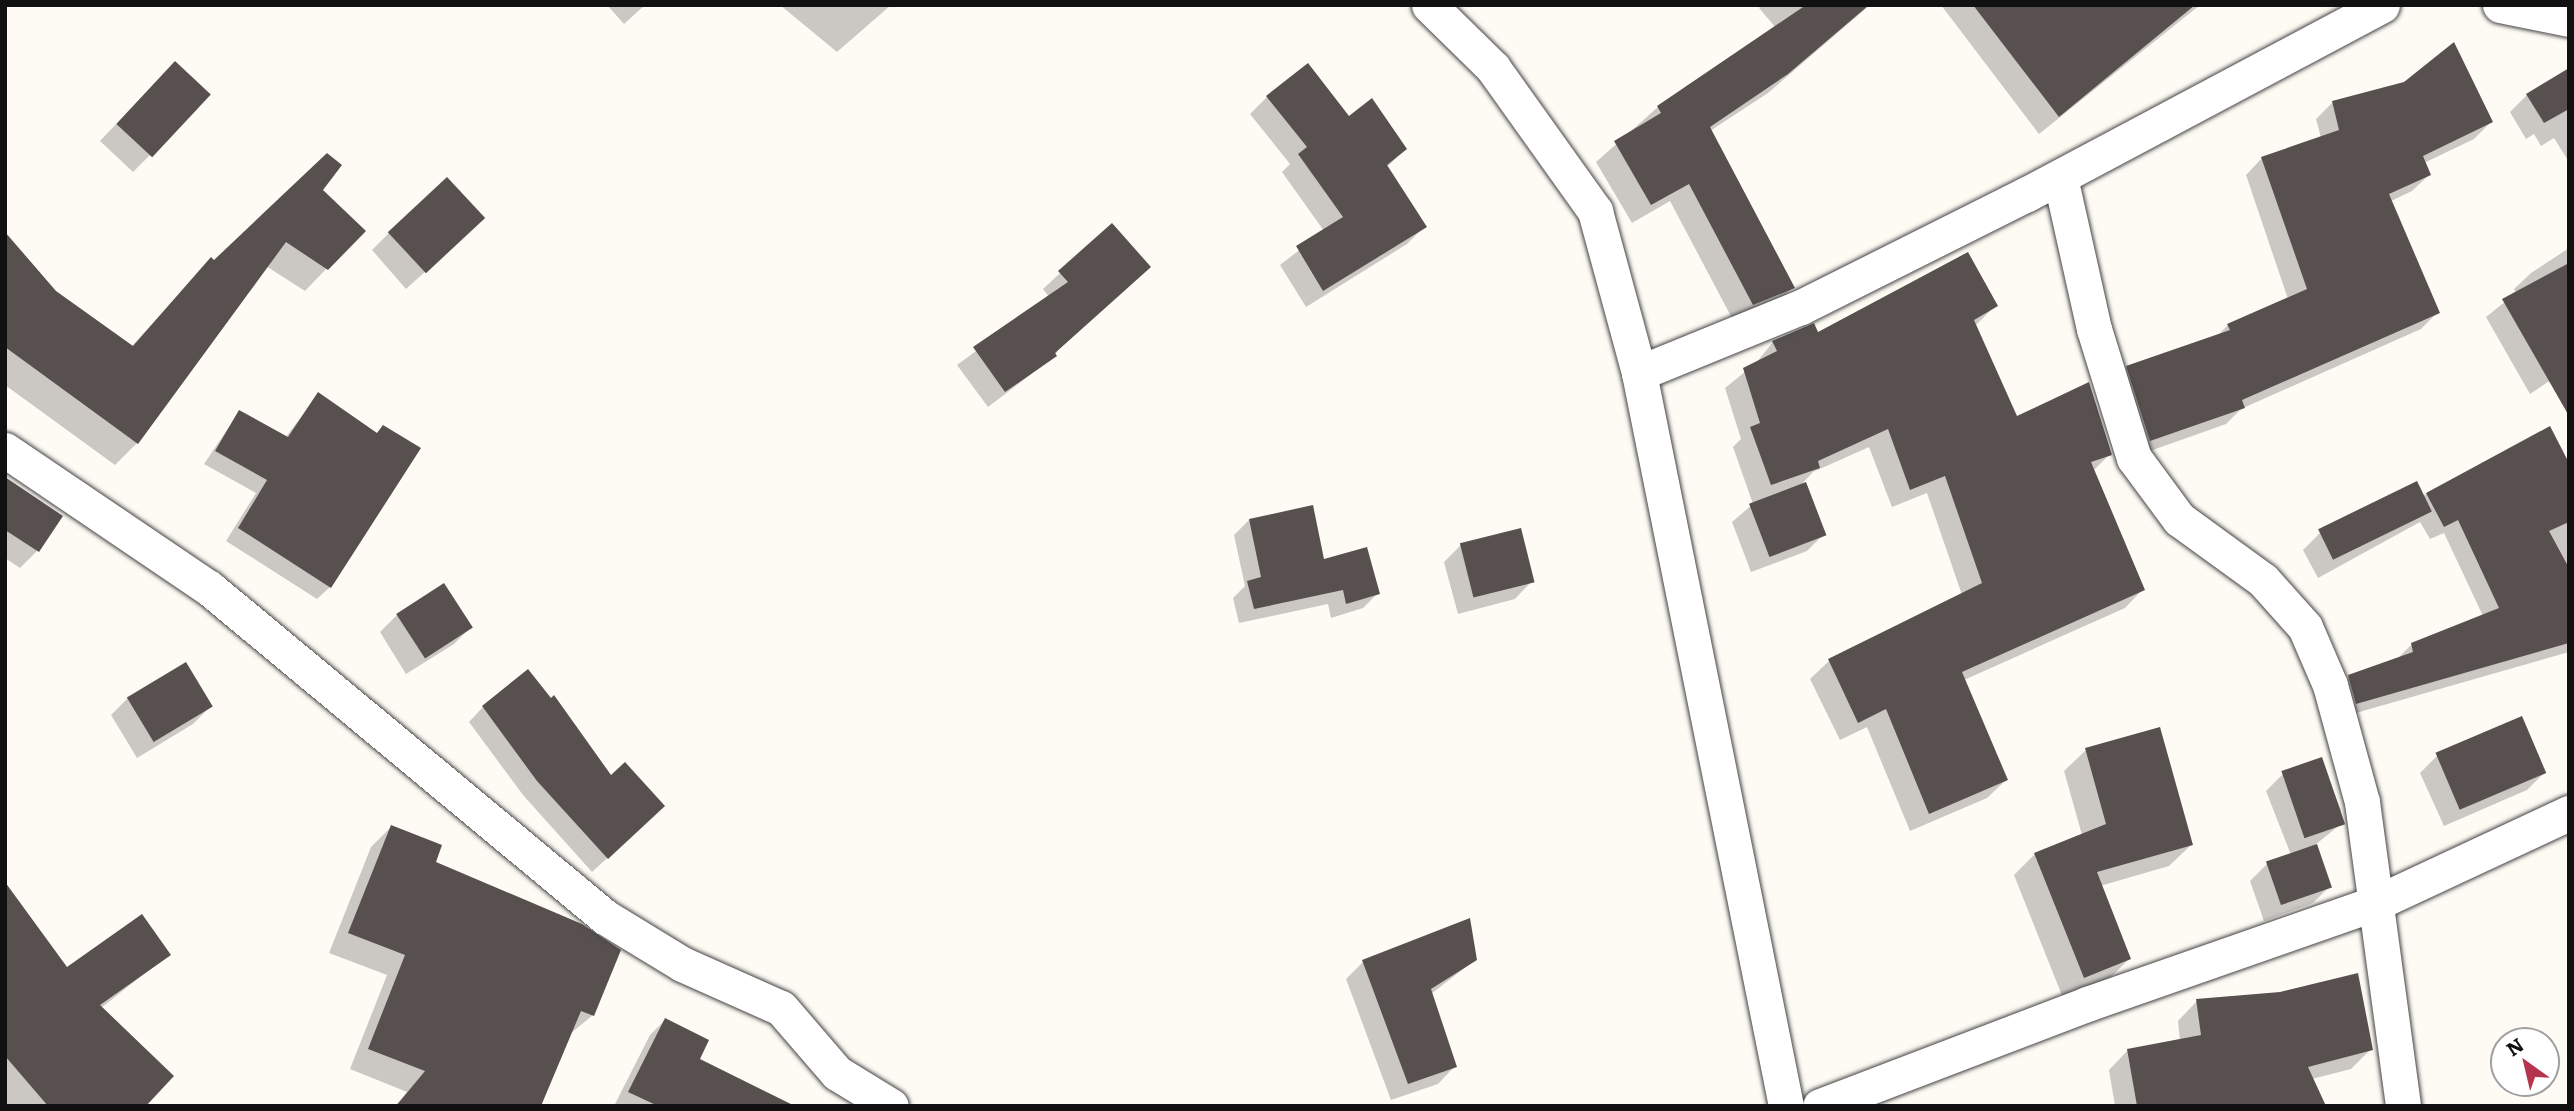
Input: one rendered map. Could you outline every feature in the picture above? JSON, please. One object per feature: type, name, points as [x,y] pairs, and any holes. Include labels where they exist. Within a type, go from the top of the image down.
[{"type":"street","points":[[1429,5],[1493,68],[1595,211],[1639,373],[1786,1106]]},
{"type":"street","points":[[1639,373],[1801,307],[2060,177],[2382,5]]},
{"type":"street","points":[[2500,5],[2569,19]]},
{"type":"street","points":[[2060,177],[2094,329],[2134,458],[2179,519],[2263,580],[2305,627],[2330,684],[2362,802],[2378,902],[2403,1106]]},
{"type":"street","points":[[5,450],[209,588],[605,917],[682,964],[781,1008],[837,1073],[891,1106]]},
{"type":"street","points":[[1820,1106],[2087,1004],[2378,902],[2569,813]]},
{"type":"building","points":[[1806,5],[1869,5],[1788,74],[1710,127],[1795,288],[1753,305],[1689,184],[1651,205],[1614,141],[1661,113],[1657,106]]},
{"type":"building","points":[[1973,5],[2195,5],[2059,117]]},
{"type":"building","points":[[2454,42],[2493,122],[2423,156],[2431,175],[2389,194],[2440,313],[2242,400],[2245,408],[2150,441],[2126,366],[2230,330],[2227,324],[2307,289],[2261,157],[2339,130],[2332,101],[2404,82]]},
{"type":"building","points":[[175,61],[211,94],[152,157],[116,124]]},
{"type":"building","points":[[1308,63],[1349,116],[1372,98],[1407,149],[1387,165],[1427,227],[1323,291],[1296,246],[1343,217],[1298,154],[1307,147],[1266,96]]},
{"type":"building","points":[[2569,68],[2569,109],[2544,123],[2526,94]]},
{"type":"building","points":[[327,153],[342,165],[323,190],[366,231],[328,270],[286,242],[138,444],[5,347],[5,232],[56,291],[133,346],[211,257],[214,260]]},
{"type":"building","points":[[447,177],[485,218],[426,273],[388,232]]},
{"type":"building","points":[[1112,223],[1151,267],[1055,353],[1057,356],[1005,392],[973,347],[1068,282],[1058,271]]},
{"type":"building","points":[[1968,252],[1998,306],[1974,320],[2017,416],[2089,382],[2112,455],[2091,462],[2145,590],[1962,672],[2008,780],[1929,814],[1886,709],[1858,723],[1828,659],[1982,583],[1945,476],[1910,490],[1888,429],[1818,461],[1820,468],[1771,485],[1750,427],[1760,423],[1743,368],[1777,351],[1772,341],[1814,323],[1818,332]]},
{"type":"building","points":[[2569,263],[2569,416],[2502,299]]},
{"type":"building","points":[[318,392],[377,433],[383,425],[421,448],[331,588],[238,528],[267,480],[215,451],[239,410],[288,437]]},
{"type":"building","points":[[2550,426],[2569,463],[2569,522],[2549,531],[2569,568],[2569,643],[2356,704],[2348,675],[2413,652],[2411,643],[2499,608],[2458,520],[2444,527],[2426,493]]},
{"type":"building","points":[[5,477],[63,516],[39,552],[5,530]]},
{"type":"building","points":[[2417,481],[2432,512],[2333,560],[2318,529]]},
{"type":"building","points":[[1806,482],[1826,535],[1769,557],[1749,504]]},
{"type":"building","points":[[1313,505],[1324,559],[1367,547],[1380,594],[1346,604],[1343,590],[1254,609],[1247,581],[1261,577],[1249,519]]},
{"type":"building","points":[[1521,528],[1535,582],[1473,598],[1460,543]]},
{"type":"building","points":[[444,583],[473,627],[425,658],[396,614]]},
{"type":"building","points":[[186,662],[213,707],[154,742],[127,698]]},
{"type":"building","points":[[528,669],[551,698],[554,695],[611,775],[625,762],[665,806],[608,859],[537,781],[482,706]]},
{"type":"building","points":[[2522,716],[2546,773],[2460,810],[2435,753]]},
{"type":"building","points":[[2160,727],[2193,845],[2097,872],[2131,959],[2084,978],[2034,853],[2106,824],[2085,748]]},
{"type":"building","points":[[2322,757],[2345,824],[2304,838],[2281,771]]},
{"type":"building","points":[[391,825],[442,845],[436,862],[582,924],[621,950],[594,1016],[581,1011],[541,1106],[396,1106],[425,1071],[368,1049],[405,955],[348,933]]},
{"type":"building","points":[[2317,844],[2332,887],[2281,905],[2266,862]]},
{"type":"building","points":[[5,882],[67,967],[142,914],[171,955],[100,1005],[174,1076],[146,1106],[48,1106],[5,1056]]},
{"type":"building","points":[[1470,918],[1477,960],[1431,989],[1457,1067],[1408,1084],[1362,960]]},
{"type":"building","points":[[2358,973],[2373,1050],[2308,1067],[2326,1106],[2137,1106],[2127,1049],[2201,1035],[2196,999],[2280,992]]},
{"type":"building","points":[[665,1018],[709,1040],[700,1059],[795,1106],[658,1106],[628,1092]]}]
